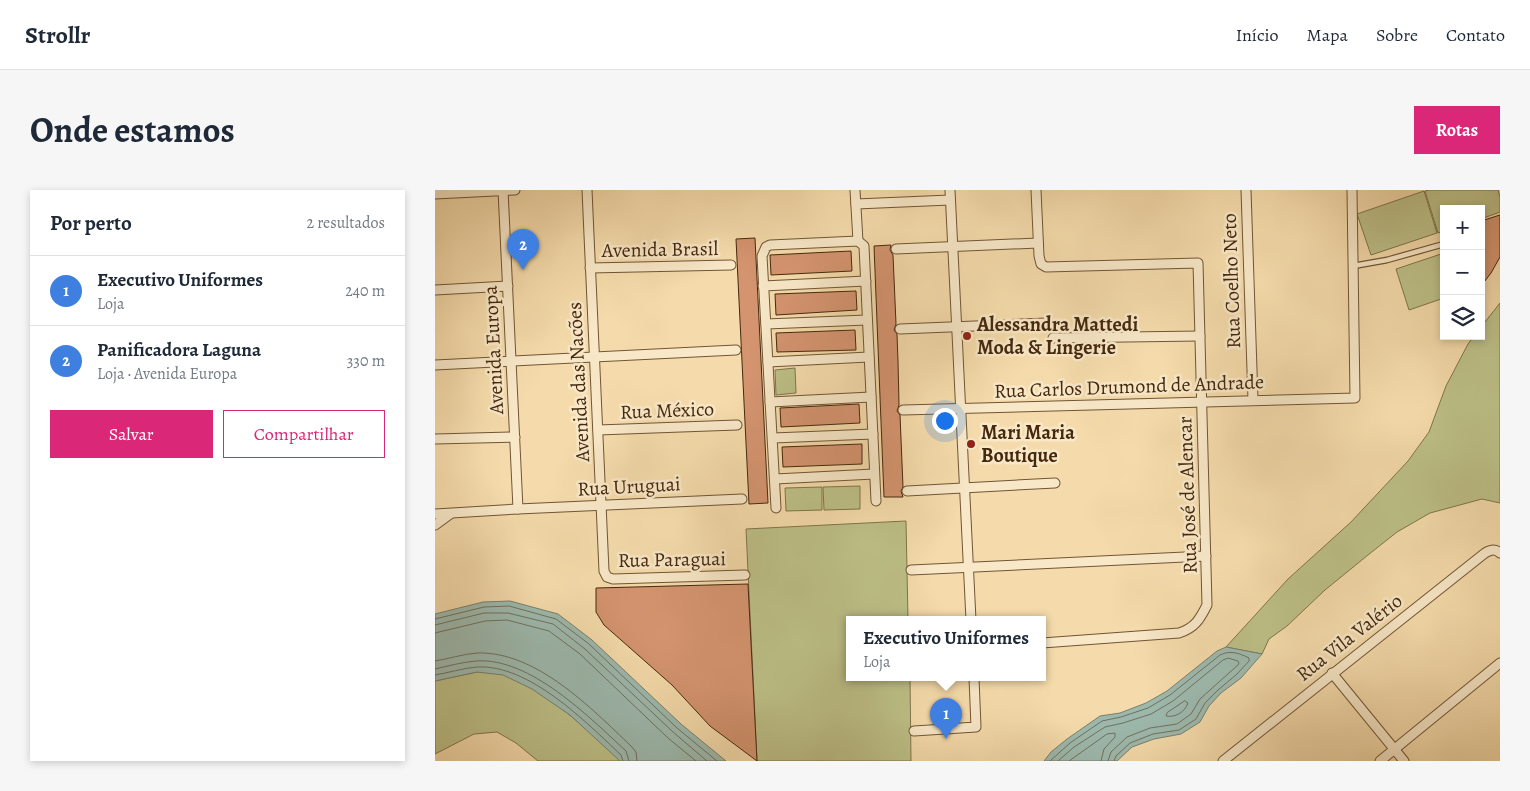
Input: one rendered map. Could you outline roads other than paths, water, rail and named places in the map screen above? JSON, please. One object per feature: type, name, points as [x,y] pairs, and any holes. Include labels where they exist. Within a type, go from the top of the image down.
[{"type":"street","name":"Avenida Europa","points":[[503,190],[518,509]]},
{"type":"street","points":[[435,194],[515,190]]},
{"type":"street","name":"Avenida das Nacões","points":[[587,190],[604,572]]},
{"type":"street","points":[[855,190],[858,241]]},
{"type":"street","points":[[896,249],[1038,243],[1036,190]]},
{"type":"street","name":"Rua Coelho Neto","points":[[1246,190],[1253,400]]},
{"type":"street","points":[[1352,190],[1353,266]]},
{"type":"street","points":[[856,204],[950,195],[971,616]]},
{"type":"street","points":[[776,508],[761,256],[766,247],[770,245],[858,241],[864,246],[876,501]]},
{"type":"street","name":"Rua José de Alencar","points":[[1038,243],[1041,264],[1051,268],[1198,263],[1207,605],[1195,625],[1179,633],[1046,643]]},
{"type":"street","name":"Avenida Brasil","points":[[590,268],[731,265]]},
{"type":"street","name":"Rua Carlos Drumond de Andrade","points":[[903,410],[1355,398],[1353,266]]},
{"type":"street","points":[[763,286],[865,282]]},
{"type":"street","points":[[435,290],[508,286]]},
{"type":"street","points":[[766,324],[867,320]]},
{"type":"street","points":[[900,329],[1046,323]]},
{"type":"street","points":[[1053,338],[1200,336]]},
{"type":"street","points":[[435,364],[736,350]]},
{"type":"street","points":[[768,362],[869,357]]},
{"type":"street","points":[[770,402],[871,397]]},
{"type":"street","name":"Rua México","points":[[598,430],[737,425]]},
{"type":"street","points":[[773,438],[873,434]]},
{"type":"street","points":[[435,439],[515,437]]},
{"type":"street","points":[[775,480],[874,474]]},
{"type":"street","points":[[907,491],[1055,483]]},
{"type":"street","name":"Rua Uruguai","points":[[435,514],[742,499]]},
{"type":"street","points":[[435,525],[450,514]]},
{"type":"street","name":"Rua Vila Valério","points":[[1223,761],[1485,553],[1497,550],[1500,553]]},
{"type":"street","points":[[911,570],[1206,556]]},
{"type":"street","name":"Rua Paraguai","points":[[604,572],[607,577],[613,578],[745,575]]},
{"type":"street","points":[[1380,761],[1500,663]]},
{"type":"street","points":[[1332,673],[1404,761]]},
{"type":"street","points":[[914,731],[976,727],[974,681]]},
{"type":"lane","points":[[1353,266],[1387,260],[1440,245]]},
{"type":"water","points":[[510,601],[558,614],[592,640],[681,724],[726,761],[620,761],[570,715],[532,689],[503,675],[477,672],[435,681],[435,614],[483,602]]},
{"type":"water","points":[[1226,647],[1262,654],[1241,678],[1221,693],[1209,706],[1200,722],[1181,734],[1154,739],[1132,747],[1117,761],[1044,761],[1051,752],[1067,739],[1100,716],[1120,713],[1146,703],[1167,691],[1217,651]]},
{"type":"place","name":"Panificadora Laguna","points":[[523,270]]},
{"type":"place","name":"Alessandra Mattedi Moda & Lingerie","points":[[967,336]]},
{"type":"place","name":"Mari Maria Boutique","points":[[971,444]]},
{"type":"place","name":"Executivo Uniformes","points":[[946,739]]}]
